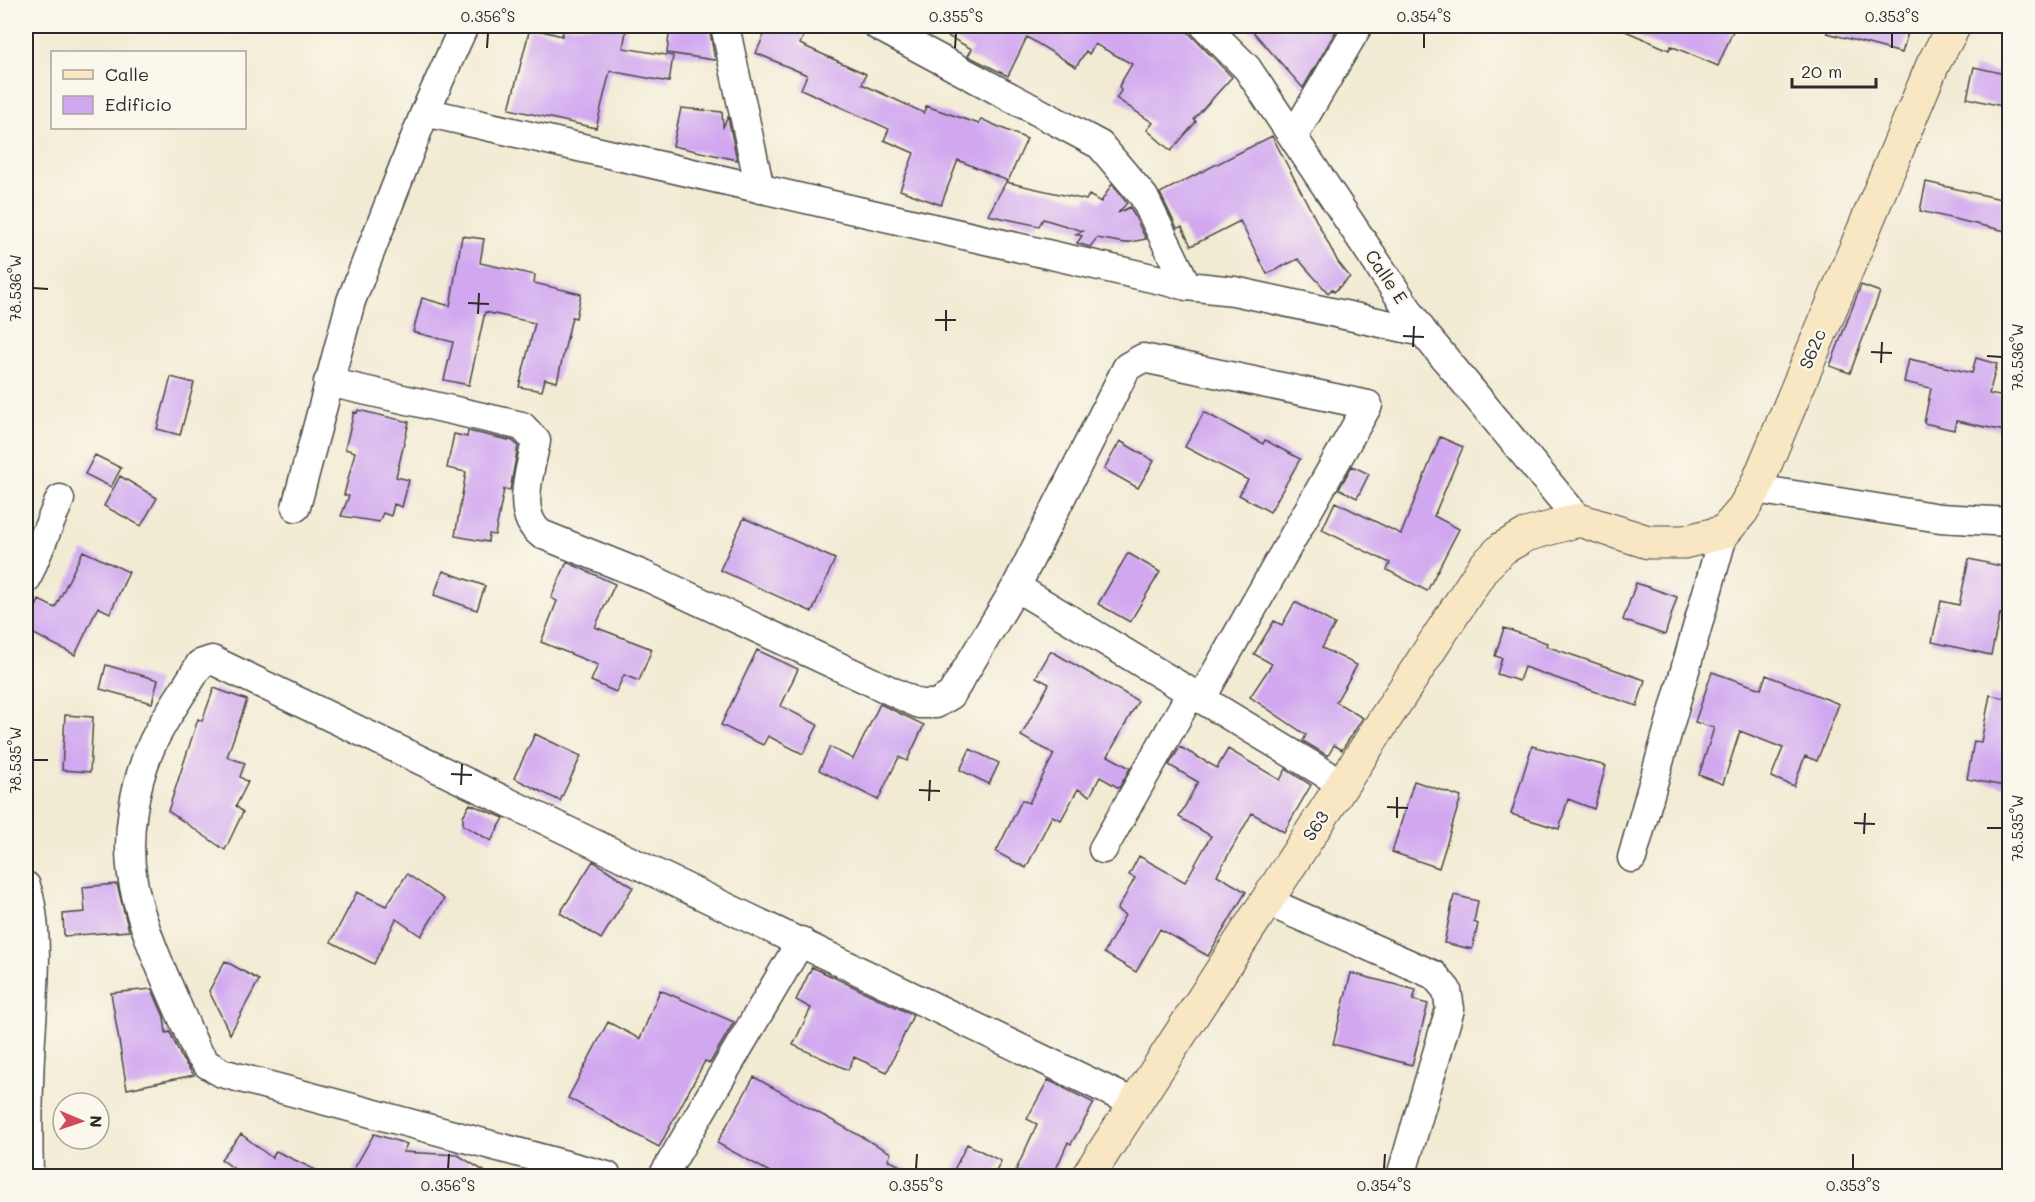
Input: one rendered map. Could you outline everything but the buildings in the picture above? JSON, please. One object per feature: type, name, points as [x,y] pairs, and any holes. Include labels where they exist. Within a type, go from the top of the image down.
[{"type":"main road","name":"S62c","points":[[1724,532],[1742,511],[1755,489],[1933,64],[1954,26]]},
{"type":"main road","points":[[1579,520],[1648,542],[1684,542],[1724,532]]},
{"type":"main road","name":"S63","points":[[1088,1176],[1483,568],[1503,548],[1527,535],[1579,520]]},
{"type":"street","points":[[296,507],[351,301],[425,112],[464,26]]},
{"type":"street","points":[[725,26],[760,189]]},
{"type":"street","points":[[878,26],[1100,145],[1144,197],[1187,286]]},
{"type":"street","name":"Calle E","points":[[1205,26],[1247,68],[1423,332],[1579,520]]},
{"type":"street","points":[[1293,138],[1358,26]]},
{"type":"street","points":[[425,112],[1187,286],[1234,291],[1423,332]]},
{"type":"street","points":[[328,382],[522,426],[536,441],[526,492],[528,521],[541,534],[643,575],[919,704],[936,704],[951,695],[1016,587],[1127,367],[1135,361],[1143,358],[1368,405],[1196,696],[1102,849]]},
{"type":"street","points":[[1755,489],[1940,518],[2010,522]]},
{"type":"street","points":[[26,580],[60,499]]},
{"type":"street","points":[[1632,858],[1724,532]]},
{"type":"street","points":[[1016,587],[1344,784]]},
{"type":"street","points":[[607,1176],[222,1072],[207,1064],[197,1052],[152,940],[133,881],[130,837],[137,790],[153,743],[200,664],[213,660],[1136,1104]]},
{"type":"street","points":[[26,886],[33,918],[33,990],[27,1107],[29,1176]]},
{"type":"street","points":[[1266,901],[1434,975],[1447,990],[1450,1009],[1401,1176]]},
{"type":"street","points":[[663,1176],[801,941]]}]
